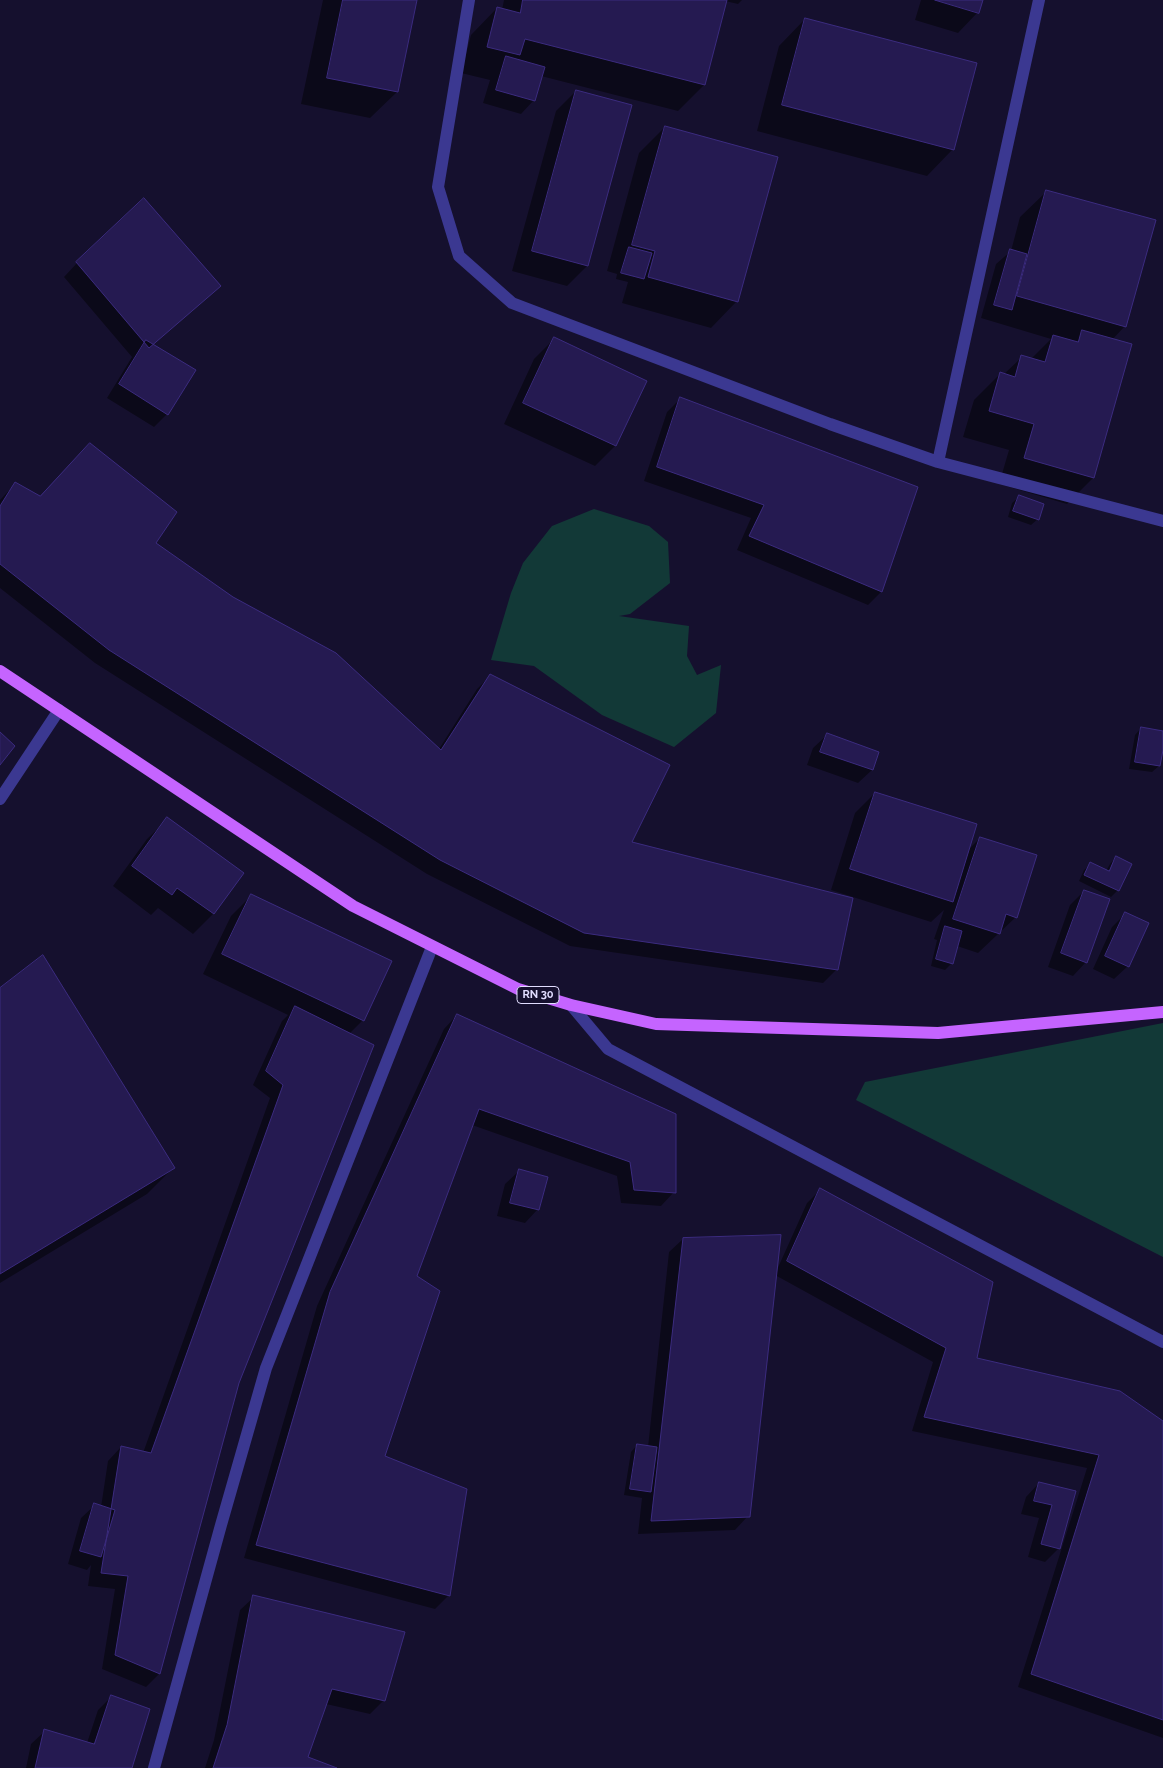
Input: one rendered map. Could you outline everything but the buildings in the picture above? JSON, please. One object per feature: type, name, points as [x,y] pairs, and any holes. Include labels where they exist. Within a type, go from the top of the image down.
[{"type":"main road","name":"RN 30","points":[[0,671],[353,906],[518,989],[570,1005],[656,1024],[938,1033],[1163,1012]]},
{"type":"street","points":[[469,0],[438,187],[459,256],[512,303],[830,424],[938,462],[1163,521]]},
{"type":"street","points":[[938,462],[1039,0]]},
{"type":"street","points":[[0,799],[59,710]]},
{"type":"street","points":[[154,1768],[220,1525],[266,1368],[432,947]]},
{"type":"street","points":[[570,1005],[608,1049],[1163,1342]]},
{"type":"green space","points":[[594,509],[649,526],[668,542],[670,583],[630,614],[619,616],[689,626],[687,656],[697,675],[721,665],[716,713],[674,747],[602,715],[534,666],[491,660],[511,593],[523,563],[552,526]]},
{"type":"green space","points":[[1163,1023],[1163,1257],[856,1100],[865,1082]]}]
